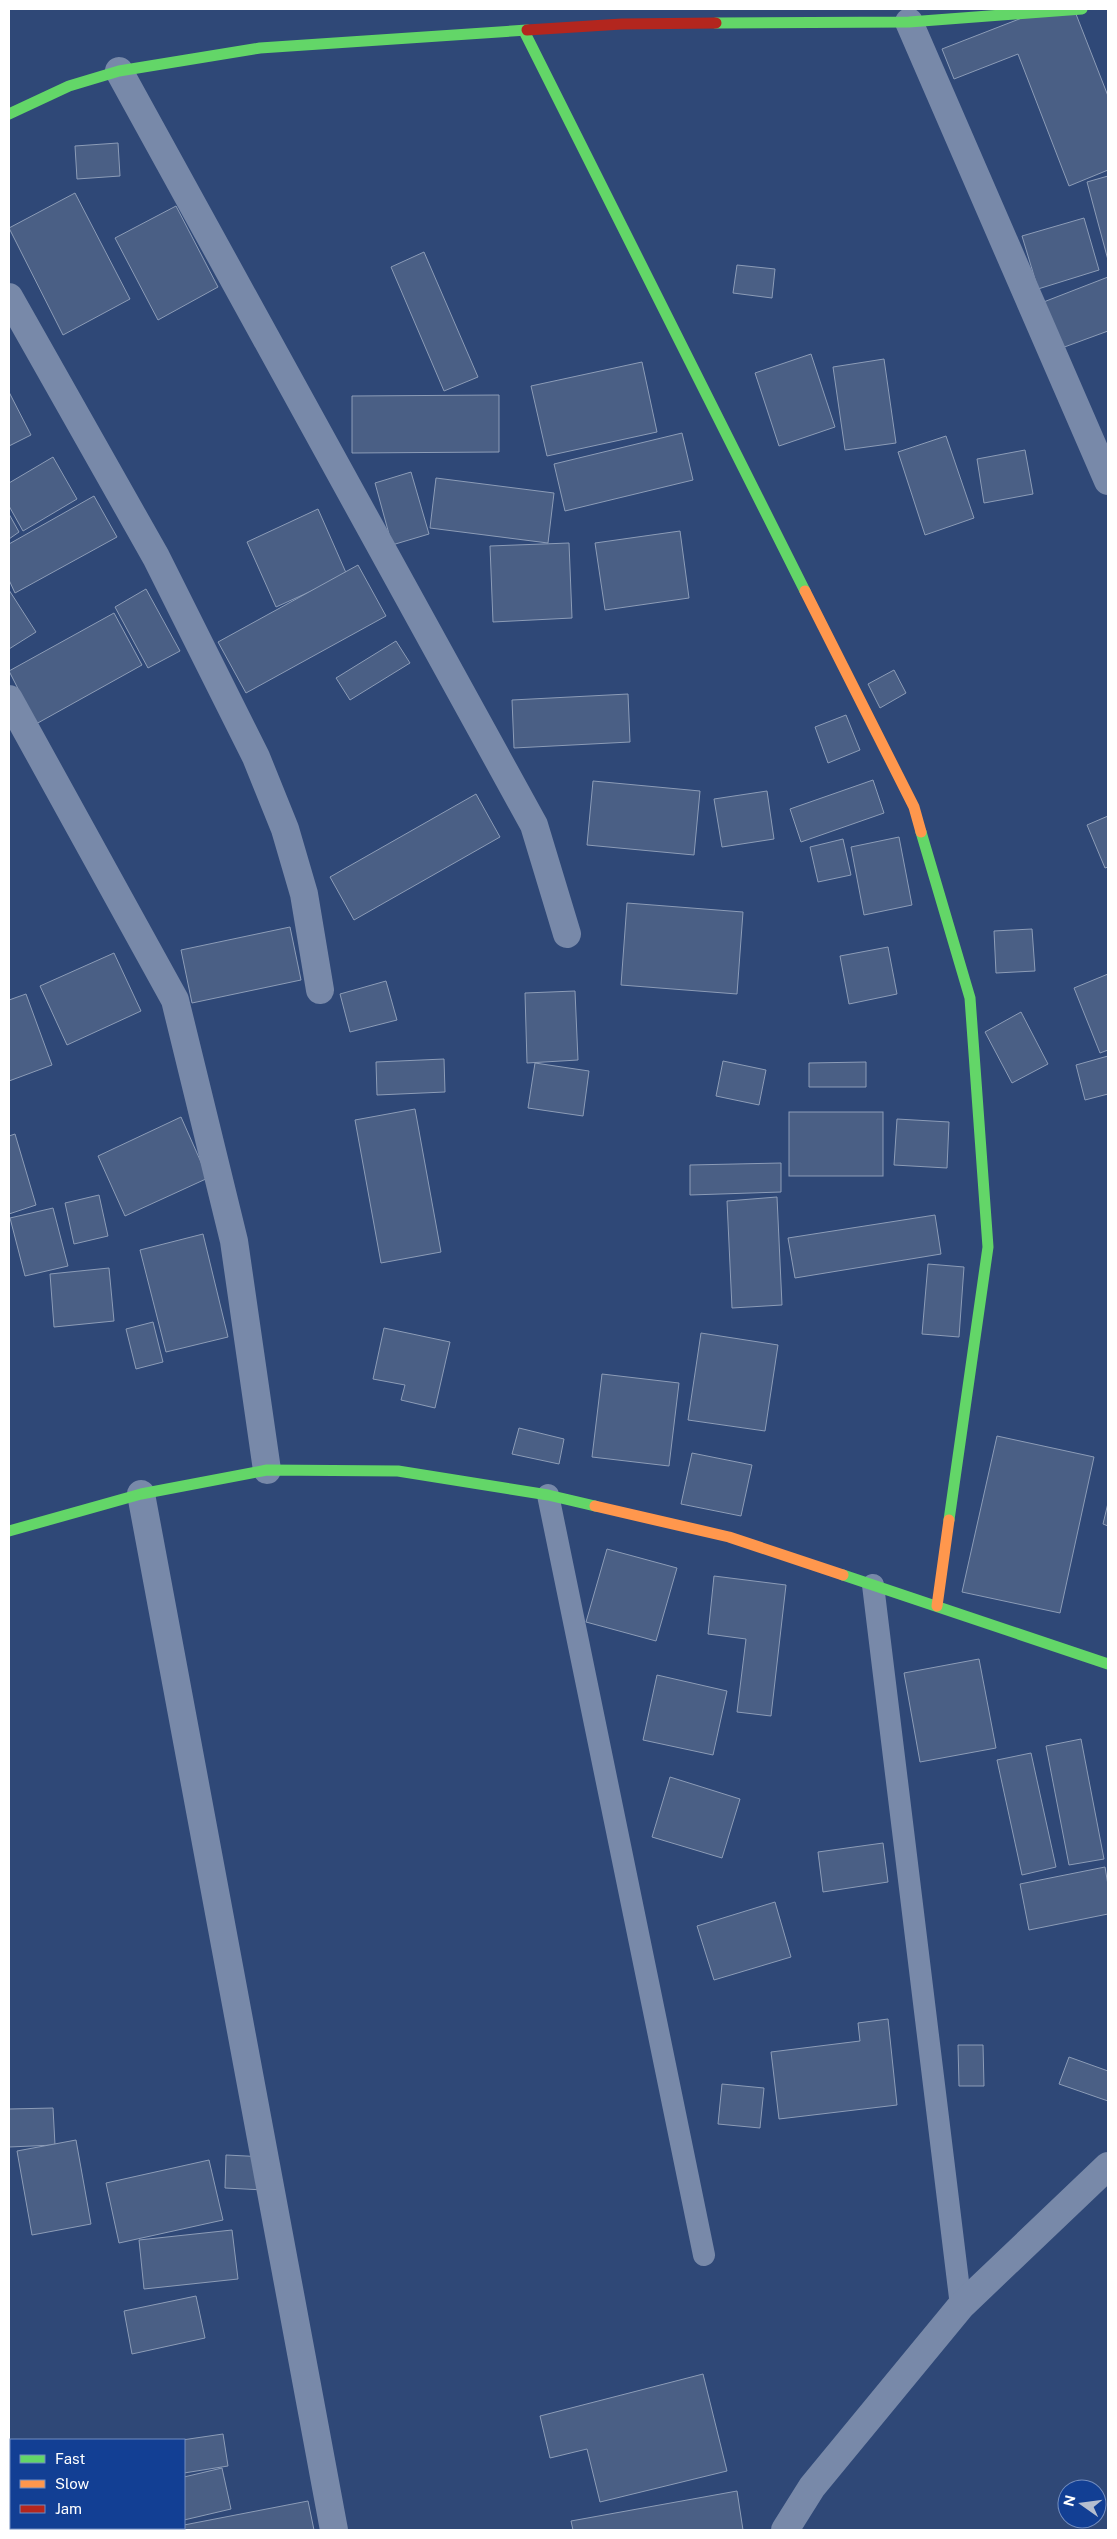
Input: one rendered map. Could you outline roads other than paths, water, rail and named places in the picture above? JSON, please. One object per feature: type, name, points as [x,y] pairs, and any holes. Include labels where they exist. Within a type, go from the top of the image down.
[{"type":"street","points":[[9,114],[69,86],[119,71],[260,48],[622,24],[909,22],[1082,9]]},
{"type":"street","points":[[909,22],[1108,481]]},
{"type":"street","points":[[524,31],[914,807],[970,998],[988,1247],[937,1606]]},
{"type":"street","points":[[119,71],[534,825],[567,934]]},
{"type":"street","points":[[9,297],[156,557],[256,757],[285,830],[304,894],[320,990]]},
{"type":"street","points":[[9,699],[175,1000],[234,1241],[266,1470]]},
{"type":"street","points":[[9,1531],[141,1494],[266,1470],[398,1470],[548,1495],[729,1537],[1108,1664]]},
{"type":"street","points":[[141,1494],[334,2530]]},
{"type":"street","points":[[785,2530],[812,2487],[961,2306],[1108,2166]]},
{"type":"lane","points":[[548,1495],[704,2255]]},
{"type":"lane","points":[[873,1585],[961,2306]]}]
